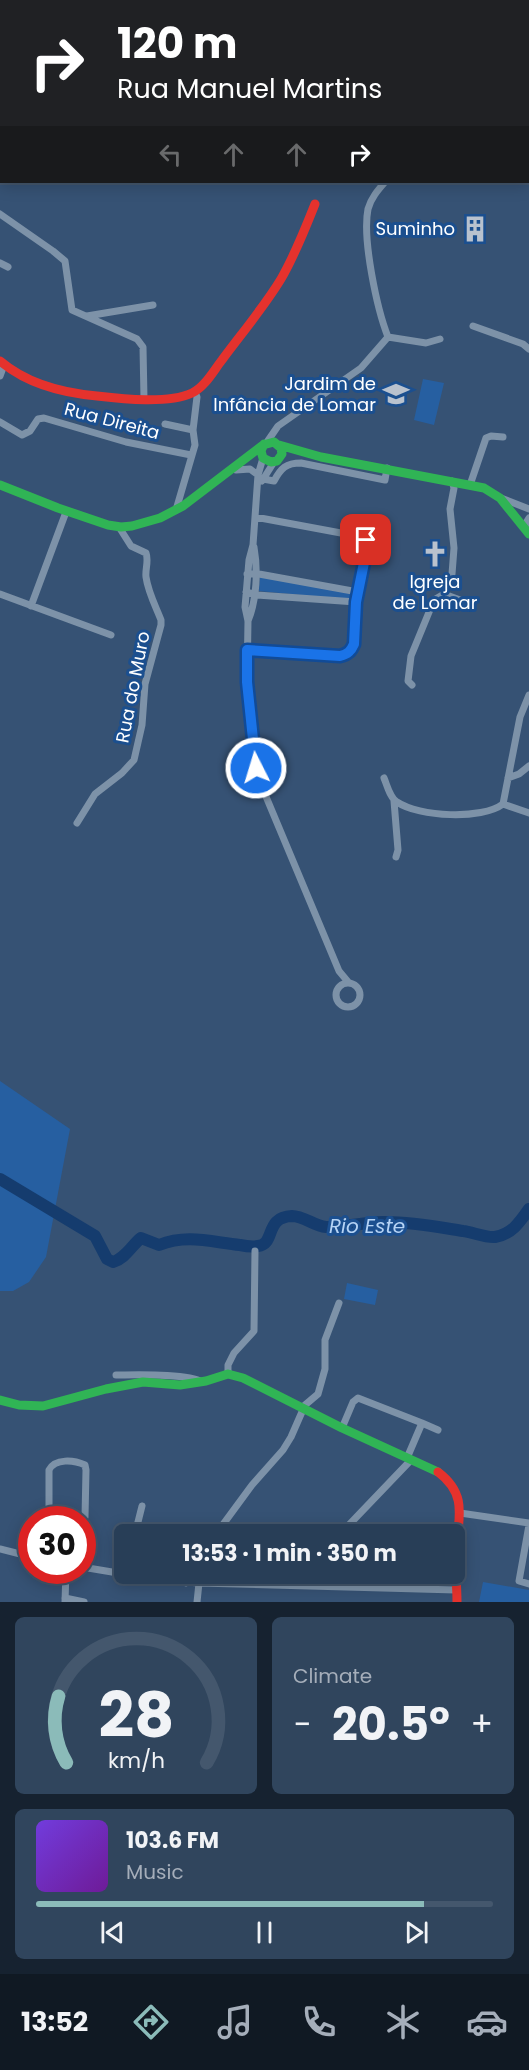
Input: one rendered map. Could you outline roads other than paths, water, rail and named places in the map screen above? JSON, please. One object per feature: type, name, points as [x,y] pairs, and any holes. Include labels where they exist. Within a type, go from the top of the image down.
[{"type":"street","points":[[384,183],[373,196],[368,210],[368,228],[374,286],[382,322],[388,337]]},
{"type":"street","points":[[0,376],[2,363],[56,391],[118,399],[144,399],[195,392],[277,286],[299,243],[315,204]]},
{"type":"street","points":[[0,214],[65,261],[72,310],[136,339],[143,347],[144,399]]},
{"type":"street","points":[[0,262],[8,267]]},
{"type":"street","points":[[86,316],[153,305]]},
{"type":"street","points":[[473,326],[523,344],[529,349]]},
{"type":"street","points":[[388,337],[426,343],[440,339]]},
{"type":"street","points":[[0,485],[66,512],[119,527],[153,521],[176,510],[272,444],[288,421],[361,368],[388,337]]},
{"type":"street","points":[[176,510],[195,445],[193,430],[197,397],[195,392]]},
{"type":"street","name":"Rua Direita","points":[[0,422],[22,435],[30,431],[38,419],[44,418],[126,442],[192,454]]},
{"type":"street","points":[[165,424],[193,430]]},
{"type":"street","points":[[470,485],[486,438],[491,436],[502,438]]},
{"type":"street","points":[[260,477],[282,454],[272,444]]},
{"type":"street","points":[[256,768],[247,682],[248,621],[245,608],[247,574],[253,545],[263,458],[261,451],[272,444],[321,456],[452,481],[484,488],[500,498],[529,509]]},
{"type":"street","points":[[263,458],[268,462],[298,455],[321,456]]},
{"type":"street","points":[[219,479],[263,458]]},
{"type":"street","points":[[236,470],[250,469],[260,477],[274,481],[281,468],[288,463],[301,463],[385,480],[387,468]]},
{"type":"street","points":[[412,685],[408,681],[411,656],[434,600],[444,594],[452,574],[454,548],[450,509],[454,488],[452,481]]},
{"type":"street","points":[[500,498],[528,526]]},
{"type":"street","points":[[31,606],[66,512]]},
{"type":"street","points":[[247,650],[346,655],[354,644],[356,602],[367,548],[366,540],[357,536],[255,517]]},
{"type":"street","name":"Rua do Muro","points":[[77,823],[95,794],[122,773],[134,760],[140,734],[146,684],[161,620],[148,584],[146,553],[131,546],[119,527]]},
{"type":"street","points":[[248,621],[253,610],[256,573],[253,545]]},
{"type":"street","points":[[247,574],[256,573],[358,592]]},
{"type":"street","points":[[246,592],[356,602]]},
{"type":"street","points":[[0,594],[111,635]]},
{"type":"street","points":[[444,594],[460,600]]},
{"type":"street","points":[[503,804],[520,717],[529,695]]},
{"type":"street","points":[[508,778],[519,774],[529,766]]},
{"type":"street","points":[[256,768],[264,771],[267,777],[262,788]]},
{"type":"street","points":[[256,768],[248,773],[248,782],[254,788],[262,788]]},
{"type":"street","points":[[384,778],[394,801],[398,850],[396,857]]},
{"type":"street","points":[[262,788],[339,970],[349,983],[357,986],[361,993],[360,1000],[354,1006],[347,1008],[340,1004],[336,997],[339,970]]},
{"type":"street","points":[[394,801],[412,810],[431,814],[453,815],[489,811],[503,804],[529,813]]},
{"type":"street","points":[[338,989],[349,983]]},
{"type":"street","points":[[228,1374],[228,1365],[234,1353],[254,1331],[255,1251]]},
{"type":"street","points":[[224,1524],[258,1478],[283,1450],[304,1408],[318,1394],[325,1369],[325,1340],[339,1303]]},
{"type":"street","points":[[116,1375],[159,1374],[196,1378],[202,1382]]},
{"type":"street","points":[[0,1400],[19,1405],[43,1406],[142,1382],[180,1384],[202,1382],[228,1374],[243,1378],[436,1472],[451,1482],[460,1511],[456,1554],[457,1602]]},
{"type":"street","points":[[342,1428],[353,1402],[358,1398],[438,1430]]},
{"type":"street","points":[[350,1524],[409,1459],[422,1423]]},
{"type":"street","points":[[49,1506],[49,1470],[56,1462],[85,1464],[85,1506]]},
{"type":"street","points":[[137,1524],[141,1517],[142,1506]]},
{"type":"street","points":[[460,1511],[529,1524],[519,1581],[529,1584]]},
{"type":"street","points":[[0,1549],[18,1554]]},
{"type":"street","points":[[96,1569],[114,1572]]},
{"type":"street","points":[[66,1584],[65,1600],[84,1602]]},
{"type":"street","points":[[197,1602],[199,1584]]},
{"type":"street","points":[[236,1584],[456,1590]]},
{"type":"waterway","name":"Rio Este","points":[[0,1179],[95,1236],[107,1259],[113,1262],[125,1255],[141,1238],[159,1245],[189,1239],[258,1246],[267,1241],[277,1221],[283,1217],[292,1216],[326,1227],[396,1222],[435,1226],[495,1237],[511,1230],[529,1209]]},
{"type":"place","name":"Suminho","points":[[475,229]]},
{"type":"place","name":"Jardim de Infância de Lomar","points":[[396,394]]},
{"type":"place","name":"Igreja de Lomar","points":[[435,554]]}]
